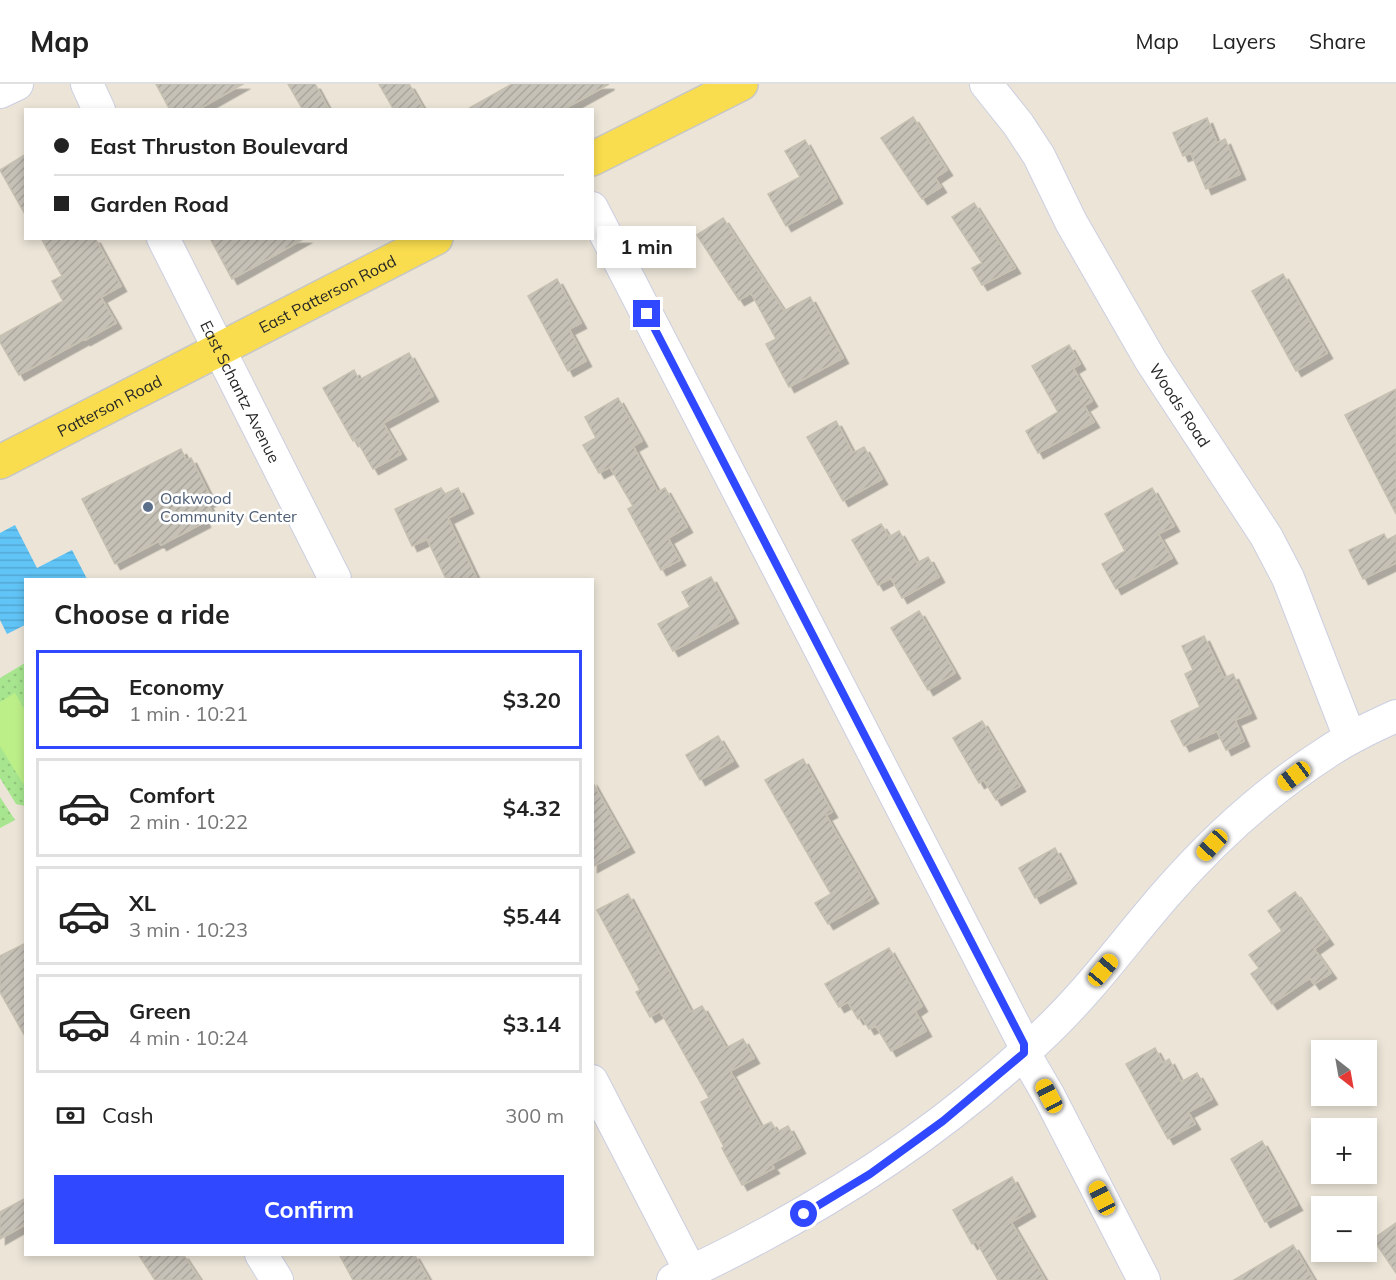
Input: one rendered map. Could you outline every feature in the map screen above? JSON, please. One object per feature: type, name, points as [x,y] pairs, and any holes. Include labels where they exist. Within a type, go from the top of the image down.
[{"type":"main road","points":[[594,158],[741,84]]},
{"type":"main road","name":"East Patterson Road","points":[[217,350],[432,240]]},
{"type":"main road","name":"Patterson Road","points":[[0,462],[217,350]]},
{"type":"street","points":[[0,92],[17,84]]},
{"type":"street","points":[[87,84],[98,108]]},
{"type":"street","name":"Woods Road","points":[[986,84],[1018,124],[1039,156],[1071,222],[1151,361],[1266,536],[1288,578],[1350,738]]},
{"type":"street","points":[[594,212],[1024,1044],[1024,1053],[1144,1280]]},
{"type":"street","name":"East Schantz Avenue","points":[[164,240],[217,350],[333,578]]},
{"type":"street","points":[[594,1085],[686,1277],[804,1214],[870,1174],[943,1121],[1024,1053],[1076,1001],[1166,894],[1212,845],[1263,800],[1325,753],[1396,716]]},
{"type":"street","points":[[262,1256],[278,1280]]},
{"type":"green space","points":[[24,664],[24,806],[16,804],[0,778],[0,678]]},
{"type":"green space","points":[[15,693],[24,708],[24,785],[0,746],[0,702]]},
{"type":"green space","points":[[0,797],[15,820],[0,828]]},
{"type":"water","points":[[15,525],[37,568],[72,550],[86,578],[24,578],[24,626],[7,634],[0,620],[0,533]]},
{"type":"building","points":[[156,84],[243,84],[201,108],[169,108]]},
{"type":"building","points":[[288,84],[315,84],[328,108],[302,108]]},
{"type":"building","points":[[379,84],[409,84],[423,108],[393,108]]},
{"type":"building","points":[[512,84],[609,84],[566,108],[470,108]]},
{"type":"building","points":[[913,117],[947,170],[935,178],[941,187],[922,199],[881,138]]},
{"type":"building","points":[[1207,118],[1217,143],[1225,139],[1240,174],[1206,189],[1191,153],[1183,156],[1173,133]]},
{"type":"building","points":[[805,140],[837,198],[786,226],[768,194],[800,177],[785,151]]},
{"type":"building","points":[[24,155],[24,212],[0,170]]},
{"type":"building","points":[[974,203],[1015,268],[982,285],[972,268],[982,263],[952,217]]},
{"type":"building","points":[[723,218],[784,311],[810,297],[843,358],[789,387],[766,344],[776,339],[751,293],[739,300],[697,235]]},
{"type":"building","points":[[42,240],[96,240],[121,286],[101,297],[116,323],[19,375],[0,342],[0,336],[63,301],[52,281],[62,276]]},
{"type":"building","points":[[211,240],[301,240],[232,279]]},
{"type":"building","points":[[1283,274],[1327,353],[1296,371],[1252,291]]},
{"type":"building","points":[[557,279],[581,323],[569,329],[586,361],[568,371],[528,296]]},
{"type":"building","points":[[1069,345],[1080,364],[1073,368],[1092,401],[1084,406],[1094,422],[1038,453],[1026,431],[1058,412],[1032,366]]},
{"type":"building","points":[[409,353],[433,396],[383,423],[401,454],[373,469],[356,439],[353,441],[323,388],[354,370],[359,380]]},
{"type":"building","points":[[1396,389],[1396,514],[1345,415]]},
{"type":"building","points":[[618,398],[642,441],[633,446],[658,492],[665,488],[687,527],[668,538],[680,560],[661,570],[628,509],[633,506],[610,467],[599,473],[583,445],[596,438],[585,417]]},
{"type":"building","points":[[836,421],[853,453],[864,447],[882,479],[843,501],[807,437]]},
{"type":"building","name":"Oakwood Community Center","points":[[181,449],[186,460],[191,458],[212,500],[207,502],[212,512],[203,517],[205,522],[161,545],[159,541],[115,564],[82,499]]},
{"type":"building","points":[[441,488],[445,494],[458,488],[468,508],[448,518],[477,578],[446,578],[427,539],[412,546],[395,509]]},
{"type":"building","points":[[1152,488],[1174,526],[1158,534],[1172,558],[1116,589],[1102,564],[1125,551],[1105,514]]},
{"type":"building","points":[[881,524],[889,537],[899,531],[917,563],[928,557],[939,577],[902,598],[891,578],[878,585],[852,540]]},
{"type":"building","points":[[1384,534],[1387,540],[1396,535],[1396,563],[1363,579],[1349,550]]},
{"type":"building","points":[[711,577],[733,618],[673,651],[658,624],[690,607],[682,592]]},
{"type":"building","points":[[919,611],[955,673],[928,690],[891,628]]},
{"type":"building","points":[[1204,636],[1224,678],[1233,674],[1251,713],[1235,720],[1244,741],[1226,750],[1217,731],[1184,746],[1171,721],[1200,707],[1185,674],[1193,670],[1182,646]]},
{"type":"building","points":[[982,721],[1020,786],[996,800],[984,780],[979,783],[953,738]]},
{"type":"building","points":[[718,736],[733,761],[700,780],[686,755]]},
{"type":"building","points":[[803,759],[832,812],[826,815],[873,898],[828,924],[815,903],[831,894],[765,780]]},
{"type":"building","points":[[594,785],[629,847],[594,866]]},
{"type":"building","points":[[1055,848],[1071,878],[1035,898],[1019,868]]},
{"type":"building","points":[[1295,892],[1328,939],[1314,949],[1331,973],[1314,984],[1310,978],[1272,1004],[1251,974],[1259,968],[1249,955],[1282,931],[1268,911]]},
{"type":"building","points":[[628,894],[691,1012],[702,1006],[726,1048],[743,1039],[754,1058],[730,1071],[761,1127],[771,1122],[777,1132],[788,1126],[800,1148],[771,1164],[774,1168],[742,1185],[701,1102],[709,1098],[660,1011],[650,1017],[636,992],[640,990],[597,910]]},
{"type":"building","points":[[24,944],[24,1034],[0,992],[0,956]]},
{"type":"building","points":[[889,948],[922,1006],[915,1011],[926,1031],[891,1051],[876,1026],[869,1029],[862,1017],[858,1019],[848,1002],[839,1007],[825,984]]},
{"type":"building","points":[[1155,1048],[1163,1063],[1169,1059],[1181,1082],[1197,1073],[1212,1099],[1188,1112],[1195,1124],[1168,1139],[1126,1064]]},
{"type":"building","points":[[1262,1141],[1297,1205],[1265,1222],[1231,1159]]},
{"type":"building","points":[[1012,1177],[1030,1211],[1011,1222],[1045,1280],[998,1280],[976,1241],[972,1244],[953,1210]]},
{"type":"building","points":[[24,1199],[24,1225],[0,1239],[0,1212]]},
{"type":"building","points":[[1396,1223],[1396,1273],[1377,1245],[1377,1236]]},
{"type":"building","points":[[1293,1245],[1314,1280],[1234,1280]]},
{"type":"building","points":[[139,1256],[184,1256],[200,1280],[155,1280]]},
{"type":"building","points":[[340,1256],[415,1256],[429,1280],[353,1280]]},
{"type":"place","name":"Oakwood Community Center","points":[[148,507]]},
{"type":"route","points":[[647,314],[1024,1044],[1024,1053],[943,1121],[870,1174],[804,1214]]}]
